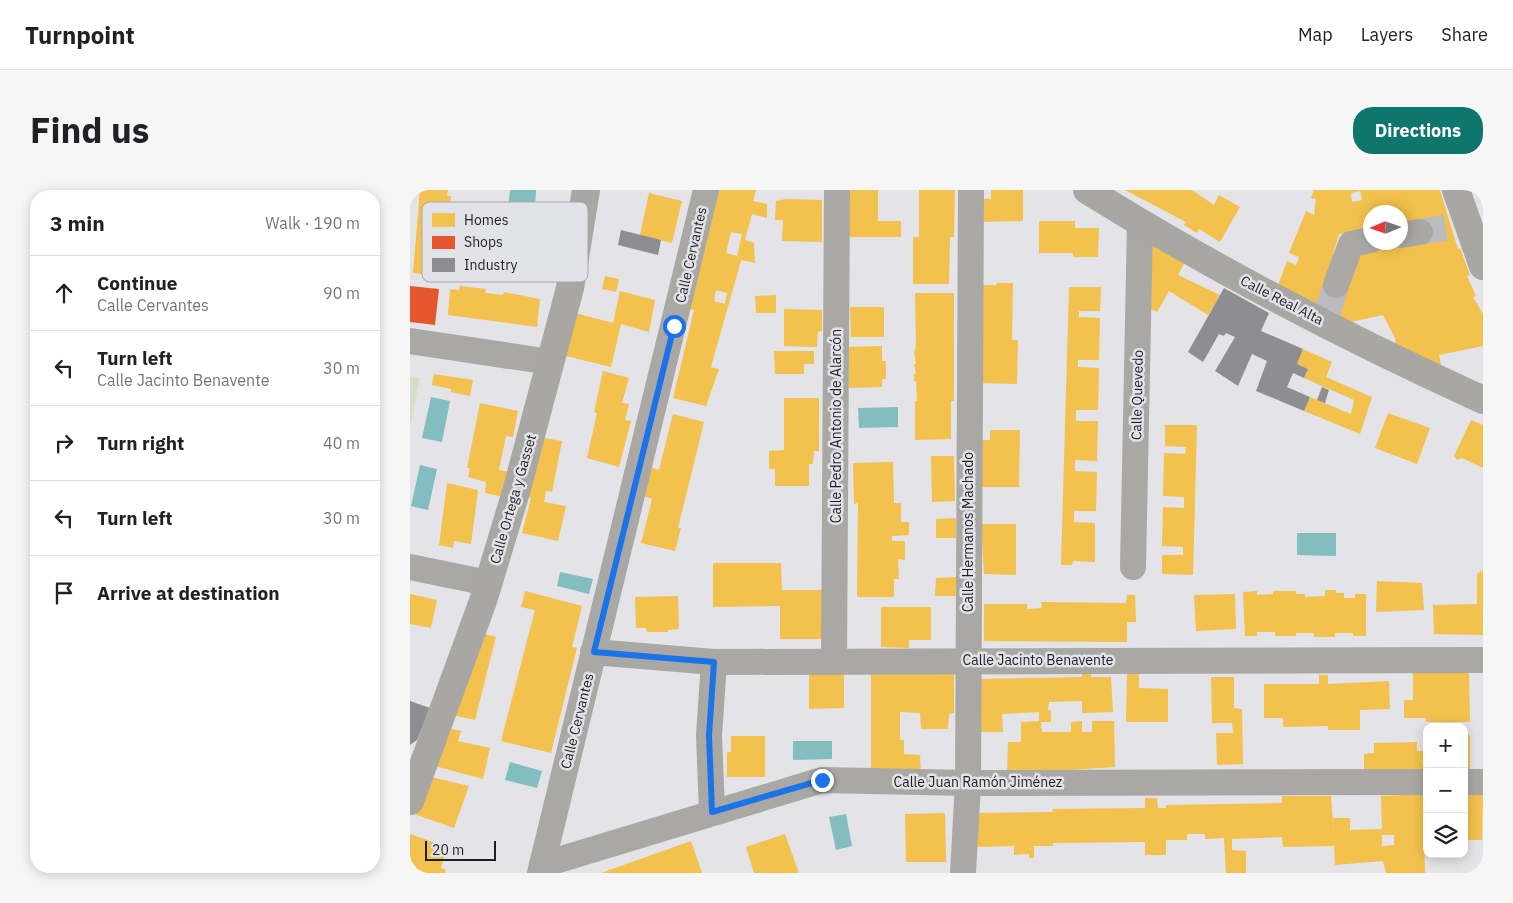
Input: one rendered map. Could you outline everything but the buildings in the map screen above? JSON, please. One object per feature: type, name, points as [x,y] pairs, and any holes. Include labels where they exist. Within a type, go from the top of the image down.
[{"type":"street","name":"Calle Cervantes","points":[[541,869],[706,190]]},
{"type":"street","name":"Calle Pedro Antonio de Alarcón","points":[[834,661],[837,190]]},
{"type":"street","name":"Calle Hermanos Machado","points":[[964,873],[968,783],[967,661],[971,190]]},
{"type":"street","name":"Calle Real Alta","points":[[1087,190],[1140,223],[1259,290],[1325,317],[1400,362],[1483,400]]},
{"type":"street","points":[[1456,190],[1459,226],[1483,266]]},
{"type":"street","name":"Calle Quevedo","points":[[1133,567],[1140,223]]},
{"type":"street","points":[[1336,285],[1351,244],[1363,241]]},
{"type":"street","name":"Calle Ortega y Gasset","points":[[410,801],[488,583],[516,492],[571,282]]},
{"type":"street","points":[[410,341],[550,362]]},
{"type":"street","points":[[410,567],[488,583]]},
{"type":"street","name":"Calle Jacinto Benavente","points":[[594,652],[714,662],[1483,660]]},
{"type":"street","points":[[712,812],[709,735],[714,662]]},
{"type":"street","name":"Calle Juan Ramón Jiménez","points":[[541,869],[712,812],[822,780],[968,783],[1423,782]]},
{"type":"street","points":[[1468,782],[1483,782]]},
{"type":"green space","points":[[410,376],[420,378],[410,427]]},
{"type":"water","points":[[510,190],[536,190],[535,202],[509,202]]},
{"type":"water","points":[[431,397],[450,401],[442,442],[422,438]]},
{"type":"water","points":[[898,407],[898,427],[859,428],[858,408]]},
{"type":"water","points":[[420,465],[437,469],[428,510],[411,506]]},
{"type":"water","points":[[1297,533],[1336,533],[1336,556],[1297,555]]},
{"type":"water","points":[[560,572],[593,579],[589,594],[557,586]]},
{"type":"water","points":[[793,741],[832,741],[832,759],[793,760]]},
{"type":"water","points":[[510,762],[542,771],[537,788],[505,780]]},
{"type":"water","points":[[846,814],[852,846],[836,850],[829,817]]},
{"type":"tunnel","points":[[1420,232],[1450,227]]},
{"type":"tunnel","points":[[1327,313],[1336,285]]},
{"type":"route","points":[[674,326],[594,652],[714,662],[709,735],[712,812],[822,780]]}]
